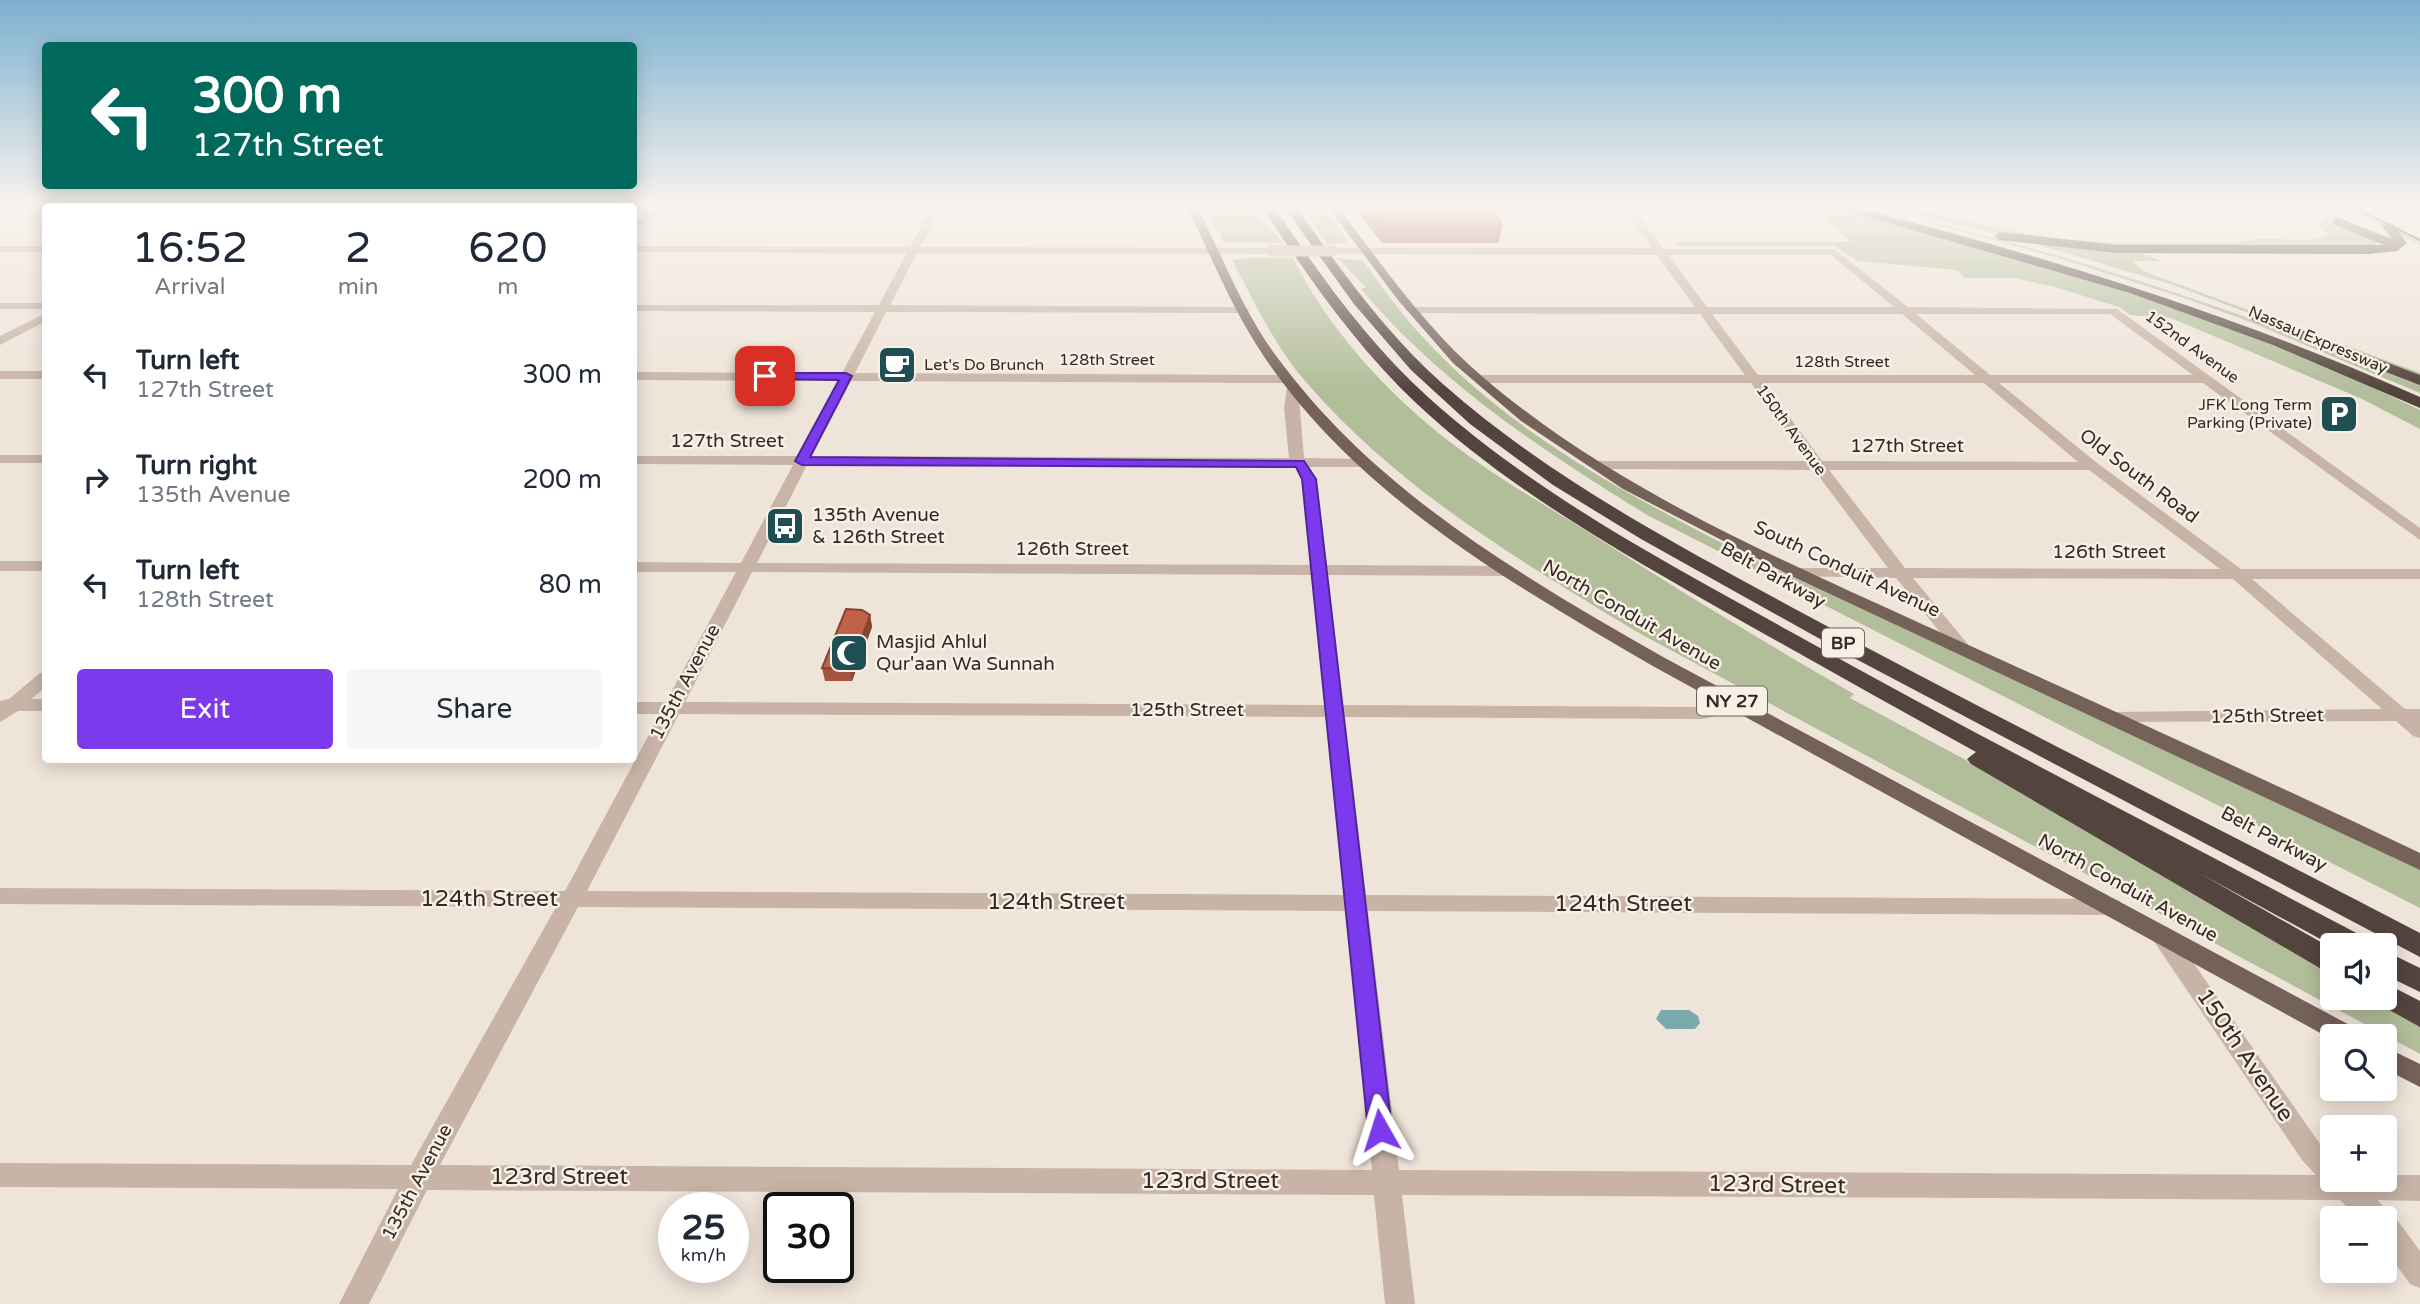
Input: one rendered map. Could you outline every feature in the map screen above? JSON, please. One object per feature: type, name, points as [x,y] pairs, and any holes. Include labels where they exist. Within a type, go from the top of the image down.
[{"type":"highway","name":"BP","points":[[1310,268],[1327,294],[1388,368],[1440,416],[1492,457],[1576,514],[1742,613],[2332,933]]},
{"type":"highway","name":"Belt Parkway","points":[[1334,268],[1361,306],[1414,365],[1487,429],[1572,487],[1699,564],[1859,652],[2420,946]]},
{"type":"highway","name":"Nassau Expressway","points":[[2066,268],[2136,289],[2267,337],[2420,403]]},
{"type":"highway","points":[[2109,268],[2237,310],[2420,380]]},
{"type":"highway","points":[[1742,613],[1937,737],[2320,955]]},
{"type":"highway","points":[[2397,969],[2420,981]]},
{"type":"highway","points":[[2397,1001],[2420,1015]]},
{"type":"main road","name":"North Conduit Avenue","points":[[1223,268],[1244,310],[1289,383],[1367,463],[1429,514],[1510,571],[1591,623],[2326,1024]]},
{"type":"main road","name":"South Conduit Avenue","points":[[1380,268],[1412,310],[1478,379],[1538,426],[1596,465],[1694,521],[1799,573],[2420,862]]},
{"type":"main road","points":[[2397,1064],[2420,1076]]},
{"type":"street","name":"135th Avenue","points":[[354,1304],[419,1177],[572,899],[902,268]]},
{"type":"street","name":"150th Avenue","points":[[1673,268],[1877,545],[1962,648]]},
{"type":"street","name":"Old South Road","points":[[1853,268],[2092,466],[2236,573],[2420,732]]},
{"type":"street","points":[[0,306],[42,306]]},
{"type":"street","points":[[637,308],[1244,310]]},
{"type":"street","points":[[1412,310],[1908,311]]},
{"type":"street","name":"152nd Avenue","points":[[1908,311],[2113,311],[2420,535]]},
{"type":"street","points":[[0,341],[42,318]]},
{"type":"street","points":[[0,374],[42,375]]},
{"type":"street","name":"128th Street","points":[[637,376],[846,376],[1289,383]]},
{"type":"street","name":"128th Street","points":[[1478,379],[2207,379]]},
{"type":"street","points":[[1289,383],[1295,456],[1309,479],[1399,1304]]},
{"type":"street","points":[[0,459],[42,459]]},
{"type":"street","name":"127th Street","points":[[637,460],[1367,463]]},
{"type":"street","name":"127th Street","points":[[1596,465],[2092,466]]},
{"type":"street","points":[[0,566],[42,566]]},
{"type":"street","name":"126th Street","points":[[637,568],[1510,571]]},
{"type":"street","name":"126th Street","points":[[1799,573],[2420,573]]},
{"type":"street","points":[[4,709],[42,680]]},
{"type":"street","points":[[4,709],[42,705]]},
{"type":"street","name":"125th Street","points":[[637,708],[1702,713],[1740,705]]},
{"type":"street","name":"125th Street","points":[[2114,718],[2420,715]]},
{"type":"street","name":"124th Street","points":[[0,897],[2112,907]]},
{"type":"street","name":"150th Avenue","points":[[2161,934],[2320,1161]]},
{"type":"street","name":"123rd Street","points":[[0,1175],[1386,1182],[2320,1181]]},
{"type":"street","name":"123rd Street","points":[[2397,1186],[2420,1188]]},
{"type":"street","name":"150th Avenue","points":[[2350,1192],[2365,1206]]},
{"type":"street","points":[[2397,1242],[2420,1273]]},
{"type":"green space","points":[[1236,268],[1298,268],[1342,336],[1384,384],[1430,426],[1488,470],[1692,598],[1854,694],[1850,698],[2035,797],[2320,962],[2320,1000],[1639,633],[1550,578],[1462,521],[1380,456],[1342,421],[1306,382],[1275,339]]},
{"type":"green space","points":[[1347,268],[1368,268],[1406,318],[1456,371],[1533,433],[1617,486],[1747,556],[2420,868],[2420,908],[1647,515],[1532,440],[1459,385],[1392,323],[1361,289],[1366,287]]},
{"type":"green space","points":[[1933,268],[2058,268],[2131,290],[2298,354],[2420,410],[2420,429],[2360,398],[2171,318],[2130,315],[2119,307],[2055,287],[2013,278],[1965,278],[1957,270]]},
{"type":"green space","points":[[2089,268],[2099,268],[2175,292],[2420,381],[2420,393],[2253,323]]},
{"type":"green space","points":[[2116,268],[2140,268],[2145,272],[2420,373],[2420,376],[2170,284]]},
{"type":"green space","points":[[2397,1009],[2420,1022],[2420,1054],[2397,1042],[2397,1024],[2364,1024],[2338,1010]]},
{"type":"water","points":[[1661,1010],[1689,1010],[1698,1016],[1700,1023],[1695,1029],[1666,1029],[1656,1019]]},
{"type":"building","points":[[846,609],[862,610],[870,615],[850,669],[822,668]]},
{"type":"place","name":"Let's Do Brunch","points":[[897,365]]},
{"type":"place","name":"JFK Long Term Parking (Private)","points":[[2339,414]]},
{"type":"place","name":"135th Avenue & 126th Street","points":[[785,526]]},
{"type":"place","name":"Masjid Ahlul Qur'aan Wa Sunnah","points":[[849,653]]},
{"type":"route","points":[[765,376],[846,376],[802,461],[1300,464],[1309,479],[1380,1130]]}]
